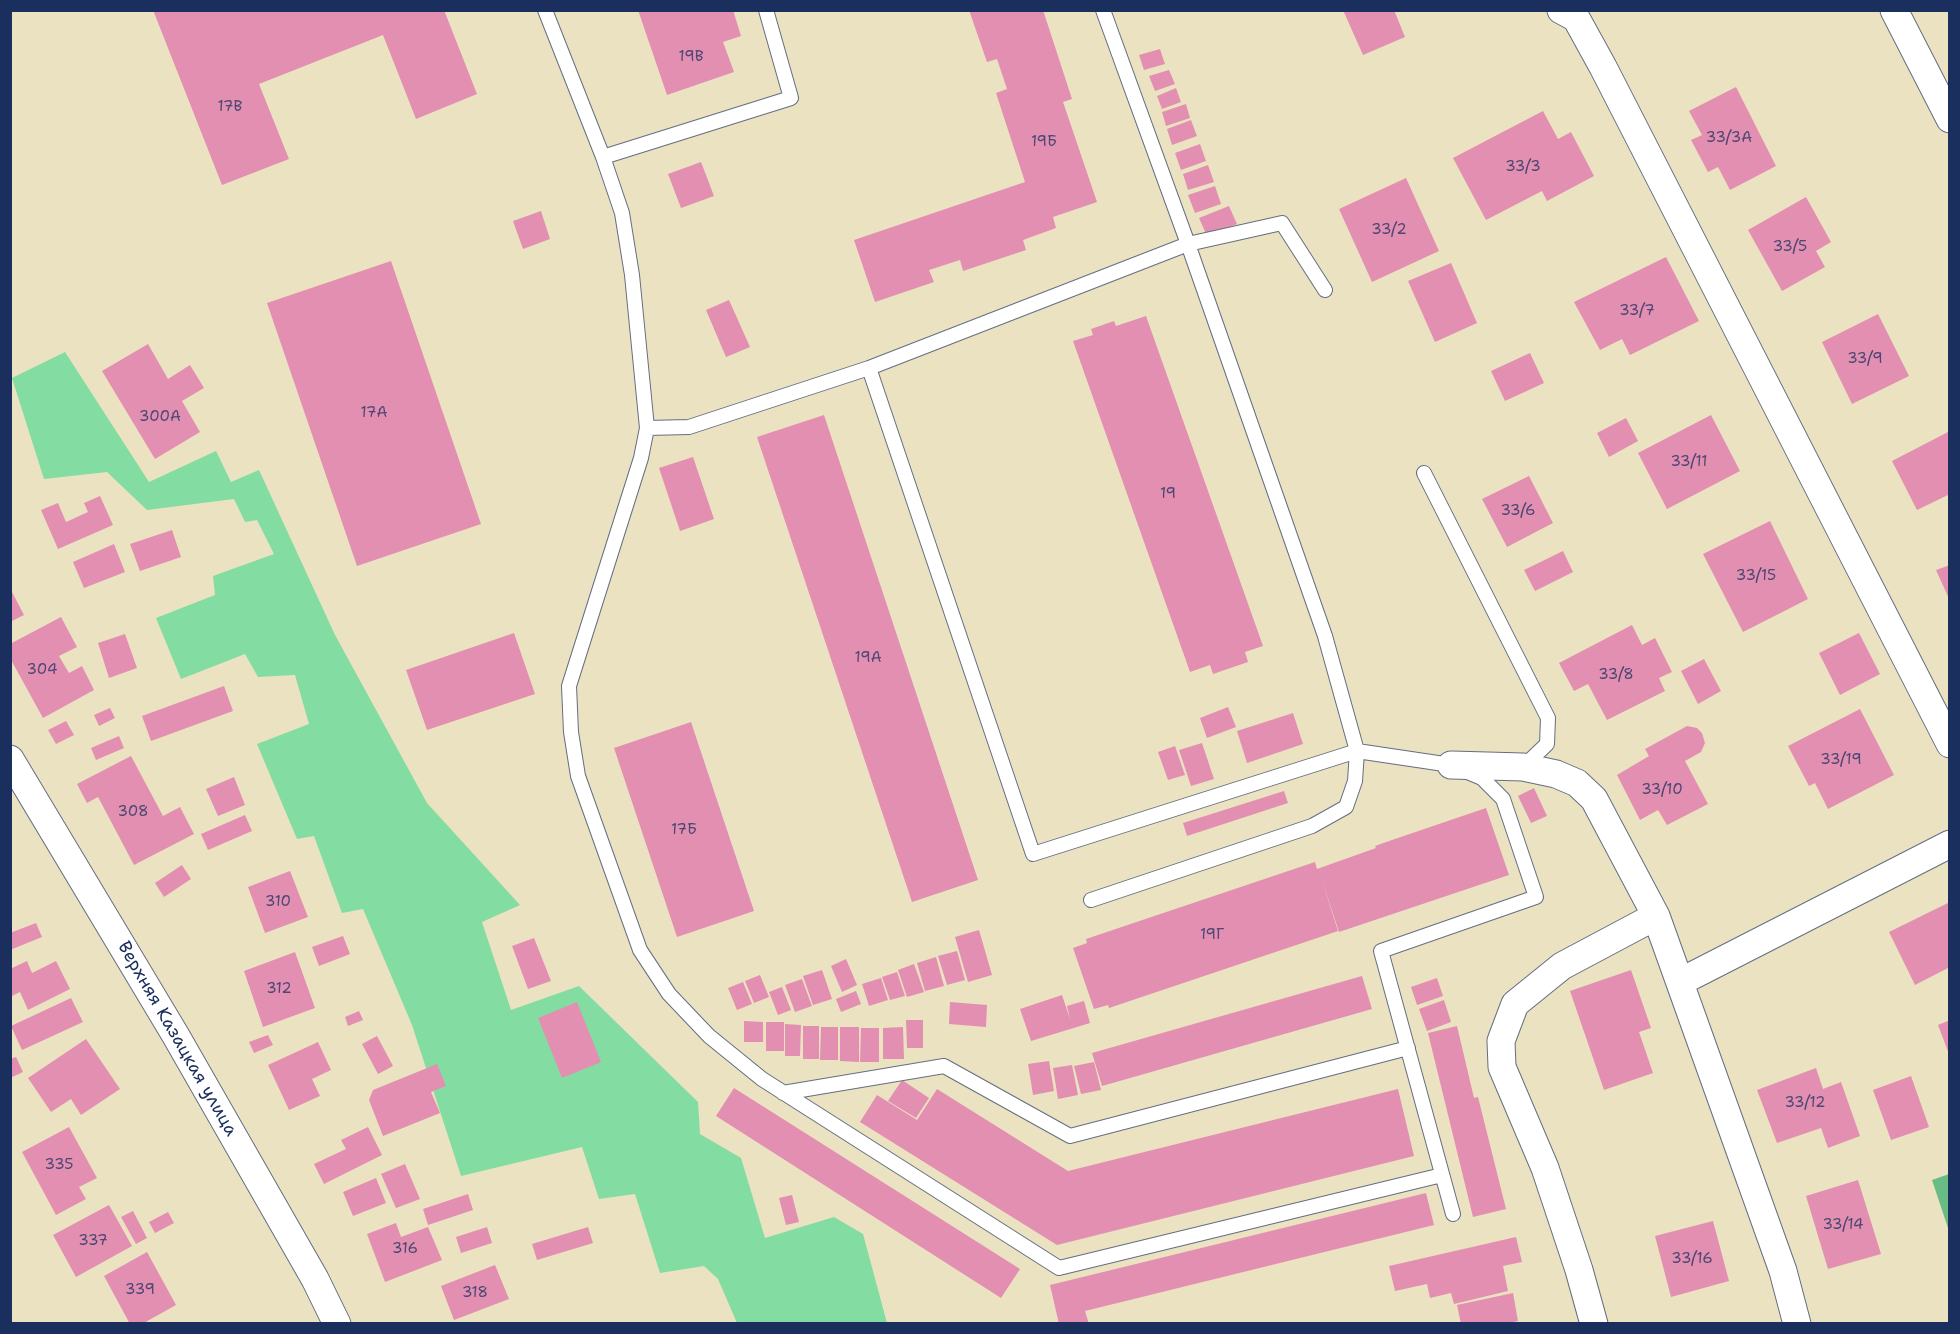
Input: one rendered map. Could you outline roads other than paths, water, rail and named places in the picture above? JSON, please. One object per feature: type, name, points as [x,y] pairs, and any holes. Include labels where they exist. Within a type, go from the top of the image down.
[{"type":"street","points":[[1561,10],[1576,18],[1603,67],[1950,744]]},
{"type":"street","points":[[1894,10],[1950,119]]},
{"type":"street","name":"Верхняя Казацкая улица","points":[[10,759],[176,1036],[315,1279],[337,1323]]},
{"type":"street","points":[[1451,765],[1523,767],[1556,774],[1577,783],[1594,800],[1656,916],[1783,1271],[1797,1323]]},
{"type":"street","points":[[1680,982],[1950,843]]},
{"type":"street","points":[[1594,1323],[1545,1168],[1502,1066],[1502,1041],[1515,1004],[1562,966],[1656,916]]},
{"type":"lane","points":[[545,10],[603,157],[622,213],[632,275],[647,429],[641,458],[569,686],[571,732],[578,776],[640,950],[669,994],[709,1036],[783,1093],[1059,1268],[1442,1175]]},
{"type":"lane","points":[[603,157],[791,98],[766,10]]},
{"type":"lane","points":[[1091,900],[1312,826],[1346,807],[1356,780],[1357,751],[1325,636],[1188,244],[1103,10]]},
{"type":"lane","points":[[647,429],[689,427],[868,368],[1188,244],[1282,223],[1325,290]]},
{"type":"lane","points":[[868,368],[1033,854],[1357,751],[1451,765],[1482,778],[1503,799],[1536,897],[1381,951],[1453,1214]]},
{"type":"lane","points":[[1424,473],[1548,718],[1547,744],[1523,767]]},
{"type":"lane","points":[[783,1093],[944,1066],[1070,1136],[1408,1048]]}]
